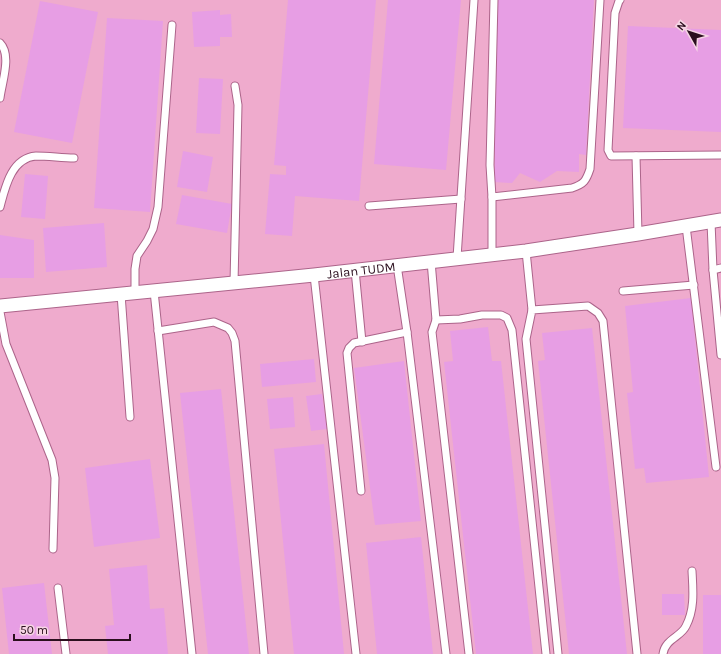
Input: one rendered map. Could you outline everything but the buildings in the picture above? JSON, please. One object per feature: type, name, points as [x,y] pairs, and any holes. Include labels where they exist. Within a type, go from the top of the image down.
[{"type":"street","name":"Jalan TUDM","points":[[0,306],[234,283],[526,251],[716,221]]},
{"type":"lane","points":[[457,258],[474,0]]},
{"type":"lane","points":[[492,254],[492,197],[490,165],[494,0]]},
{"type":"lane","points":[[492,197],[572,188],[582,184],[587,178],[590,169],[600,0]]},
{"type":"lane","points":[[620,0],[615,13],[608,150],[611,156],[721,155]]},
{"type":"lane","points":[[135,293],[134,269],[137,256],[153,229],[158,207],[172,25]]},
{"type":"lane","points":[[0,43],[4,47],[6,58],[0,98]]},
{"type":"lane","points":[[234,283],[238,105],[235,86]]},
{"type":"lane","points":[[0,207],[7,181],[22,162],[35,156],[74,158]]},
{"type":"lane","points":[[636,156],[638,234]]},
{"type":"lane","points":[[369,206],[461,199]]},
{"type":"lane","points":[[716,221],[713,270],[721,355]]},
{"type":"lane","points":[[686,226],[716,467]]},
{"type":"lane","points":[[526,251],[532,310],[526,339],[558,654]]},
{"type":"lane","points":[[431,261],[436,320],[432,332],[469,654]]},
{"type":"lane","points":[[397,265],[407,332],[446,654]]},
{"type":"lane","points":[[713,270],[721,268]]},
{"type":"lane","points":[[355,270],[362,342]]},
{"type":"lane","points":[[314,274],[356,654]]},
{"type":"lane","points":[[623,291],[694,285]]},
{"type":"lane","points":[[154,291],[192,654]]},
{"type":"lane","points":[[121,294],[130,417]]},
{"type":"lane","points":[[532,310],[588,306],[598,313],[603,321],[637,654]]},
{"type":"lane","points":[[0,312],[6,344],[52,460],[55,478],[53,549]]},
{"type":"lane","points":[[436,320],[460,319],[482,315],[501,315],[507,318],[512,330],[546,654]]},
{"type":"lane","points":[[158,331],[214,322],[228,328],[235,341],[264,654]]},
{"type":"lane","points":[[360,491],[347,353],[349,348],[354,344],[407,332]]},
{"type":"lane","points":[[663,654],[664,647],[686,627],[693,604],[692,571]]},
{"type":"lane","points":[[58,588],[66,654]]},
{"type":"shaded area","points":[[0,0],[721,0],[721,654],[0,654]]}]
